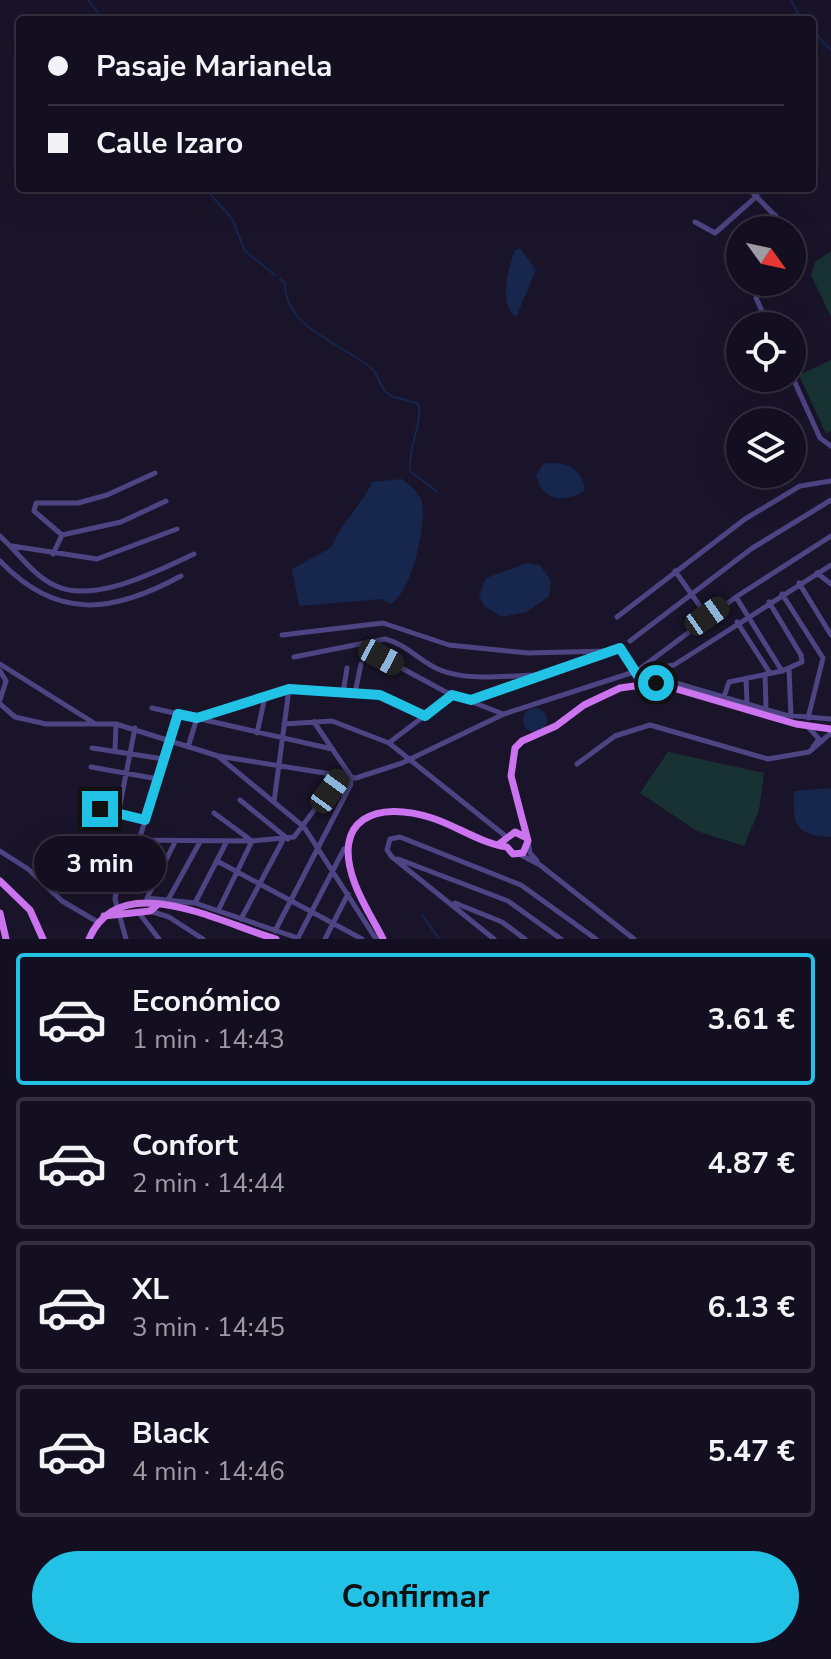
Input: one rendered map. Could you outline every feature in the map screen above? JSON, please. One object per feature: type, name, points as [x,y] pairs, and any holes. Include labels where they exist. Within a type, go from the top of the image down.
[{"type":"main road","points":[[509,838],[513,854],[527,849],[528,839],[511,776],[515,748],[522,741],[556,726],[622,683],[656,683],[831,731]]},
{"type":"main road","points":[[383,939],[354,884],[349,846],[354,829],[361,820],[378,811],[392,810],[440,821],[497,845],[509,838],[520,818]]},
{"type":"main road","points":[[509,838],[528,839]]},
{"type":"main road","points":[[0,881],[30,910],[43,939]]},
{"type":"main road","points":[[89,939],[99,919],[145,901],[275,935]]},
{"type":"main road","points":[[117,910],[150,911],[157,905]]},
{"type":"main road","points":[[0,913],[6,939]]},
{"type":"street","points":[[752,192],[775,215]]},
{"type":"street","points":[[695,222],[715,233],[757,196]]},
{"type":"street","points":[[799,392],[820,438],[831,446]]},
{"type":"street","points":[[155,473],[107,495],[78,503],[36,503],[34,511],[62,535],[121,522],[166,501]]},
{"type":"street","points":[[617,617],[726,532],[800,486],[831,481]]},
{"type":"street","points":[[630,641],[751,549],[831,500]]},
{"type":"street","points":[[11,546],[97,559],[131,549],[177,529]]},
{"type":"street","points":[[53,554],[62,535]]},
{"type":"street","points":[[0,536],[26,563],[57,587],[101,589],[143,578],[194,554]]},
{"type":"street","points":[[0,671],[6,681],[0,702],[15,717],[46,724],[116,724],[218,756],[342,773],[356,778],[409,758],[504,714],[622,683],[707,616],[831,536]]},
{"type":"street","points":[[26,563],[30,551]]},
{"type":"street","points":[[0,561],[37,593],[66,602],[100,604],[145,595],[181,576]]},
{"type":"street","points":[[637,671],[674,665],[747,615],[831,565]]},
{"type":"street","points":[[675,571],[707,616]]},
{"type":"street","points":[[816,572],[831,584]]},
{"type":"street","points":[[799,583],[831,635]]},
{"type":"street","points":[[782,594],[823,658],[808,723],[819,739],[809,752]]},
{"type":"street","points":[[736,597],[785,670],[791,716]]},
{"type":"street","points":[[724,697],[729,682],[785,670],[802,662],[801,655],[769,602]]},
{"type":"street","points":[[737,622],[768,674],[766,708]]},
{"type":"street","points":[[282,635],[383,623],[449,645],[528,653],[625,650],[642,682]]},
{"type":"street","points":[[294,657],[385,639],[396,641],[424,663],[451,674],[542,675]]},
{"type":"street","points":[[471,700],[608,651]]},
{"type":"street","points":[[381,657],[452,695],[504,714]]},
{"type":"street","points":[[0,664],[94,724]]},
{"type":"street","points":[[355,693],[361,664]]},
{"type":"street","points":[[343,693],[347,668]]},
{"type":"street","points":[[637,671],[808,723],[831,719]]},
{"type":"street","points":[[746,678],[747,703]]},
{"type":"street","points":[[197,718],[289,689],[380,695],[425,716]]},
{"type":"street","points":[[274,802],[289,689]]},
{"type":"street","points":[[389,743],[452,695]]},
{"type":"street","points":[[257,733],[265,696]]},
{"type":"street","points":[[152,708],[332,749]]},
{"type":"street","points":[[139,840],[178,714]]},
{"type":"street","points":[[188,747],[197,718]]},
{"type":"street","points":[[284,724],[332,721],[389,743],[509,838]]},
{"type":"street","points":[[275,935],[351,784],[350,775],[314,722]]},
{"type":"street","points":[[115,750],[116,724]]},
{"type":"street","points":[[577,764],[615,736],[650,725],[768,759],[809,752],[831,731]]},
{"type":"street","points":[[118,815],[135,728]]},
{"type":"street","points":[[92,748],[164,759]]},
{"type":"street","points":[[218,756],[304,827],[334,869],[376,939]]},
{"type":"street","points":[[91,767],[158,779]]},
{"type":"street","points":[[118,840],[200,842],[286,839],[299,834],[342,773]]},
{"type":"street","points":[[104,796],[100,809],[145,820]]},
{"type":"street","points":[[240,800],[286,839]]},
{"type":"street","points":[[214,813],[252,841]]},
{"type":"street","points":[[494,939],[392,857],[386,845],[390,839],[400,837],[521,885],[596,939]]},
{"type":"street","points":[[241,919],[286,839]]},
{"type":"street","points":[[528,839],[530,853],[540,865]]},
{"type":"street","points":[[126,939],[117,910],[127,840]]},
{"type":"street","points":[[195,903],[227,841]]},
{"type":"street","points":[[218,911],[252,841]]},
{"type":"street","points":[[145,901],[175,842]]},
{"type":"street","points":[[169,898],[200,842]]},
{"type":"street","points":[[145,901],[169,898],[195,903],[275,935],[298,938],[344,849],[349,846]]},
{"type":"street","points":[[0,851],[28,869],[62,901],[99,919]]},
{"type":"street","points":[[520,854],[540,865],[634,939]]},
{"type":"street","points":[[392,857],[508,901],[561,939]]},
{"type":"street","points":[[217,861],[362,939]]},
{"type":"street","points":[[422,881],[424,873],[429,870]]},
{"type":"street","points":[[325,939],[349,893]]},
{"type":"street","points":[[450,902],[502,922],[525,939]]},
{"type":"street","points":[[150,911],[169,917],[203,939]]},
{"type":"street","points":[[138,912],[159,939]]},
{"type":"street","points":[[124,930],[132,939]]},
{"type":"street","points":[[184,939],[190,930]]},
{"type":"green space","points":[[831,251],[831,317],[811,275],[815,262]]},
{"type":"green space","points":[[831,360],[831,431],[826,434],[806,390],[806,372]]},
{"type":"green space","points":[[668,752],[764,773],[759,810],[744,846],[697,831],[640,793]]},
{"type":"water","points":[[520,248],[536,270],[516,317],[507,303],[506,285],[515,250]]},
{"type":"water","points":[[544,463],[565,465],[575,470],[585,487],[583,492],[567,498],[548,495],[536,475]]},
{"type":"water","points":[[402,479],[419,496],[423,514],[416,558],[399,597],[391,604],[381,599],[299,606],[292,569],[332,547],[372,482]]},
{"type":"water","points":[[527,563],[540,565],[551,581],[549,596],[527,612],[502,617],[484,606],[479,595],[486,578]]},
{"type":"water","points":[[535,708],[546,715],[547,720],[540,731],[535,732],[524,725],[523,720],[530,709]]},
{"type":"water","points":[[831,788],[831,837],[802,830],[795,820],[794,791]]},
{"type":"waterway","points":[[88,0],[101,16]]},
{"type":"waterway","points":[[791,0],[799,16]]},
{"type":"waterway","points":[[816,34],[831,50]]},
{"type":"waterway","points":[[208,192],[232,219],[245,251],[275,275]]},
{"type":"waterway","points":[[280,279],[285,283],[287,299],[294,312],[304,323],[371,368],[388,394],[418,404],[419,418],[410,471],[436,491]]},
{"type":"waterway","points":[[422,915],[439,939]]},
{"type":"route","points":[[100,809],[145,820],[178,714],[197,718],[289,689],[380,695],[425,716],[452,695],[471,700],[620,648],[625,650],[642,682],[656,683]]}]
